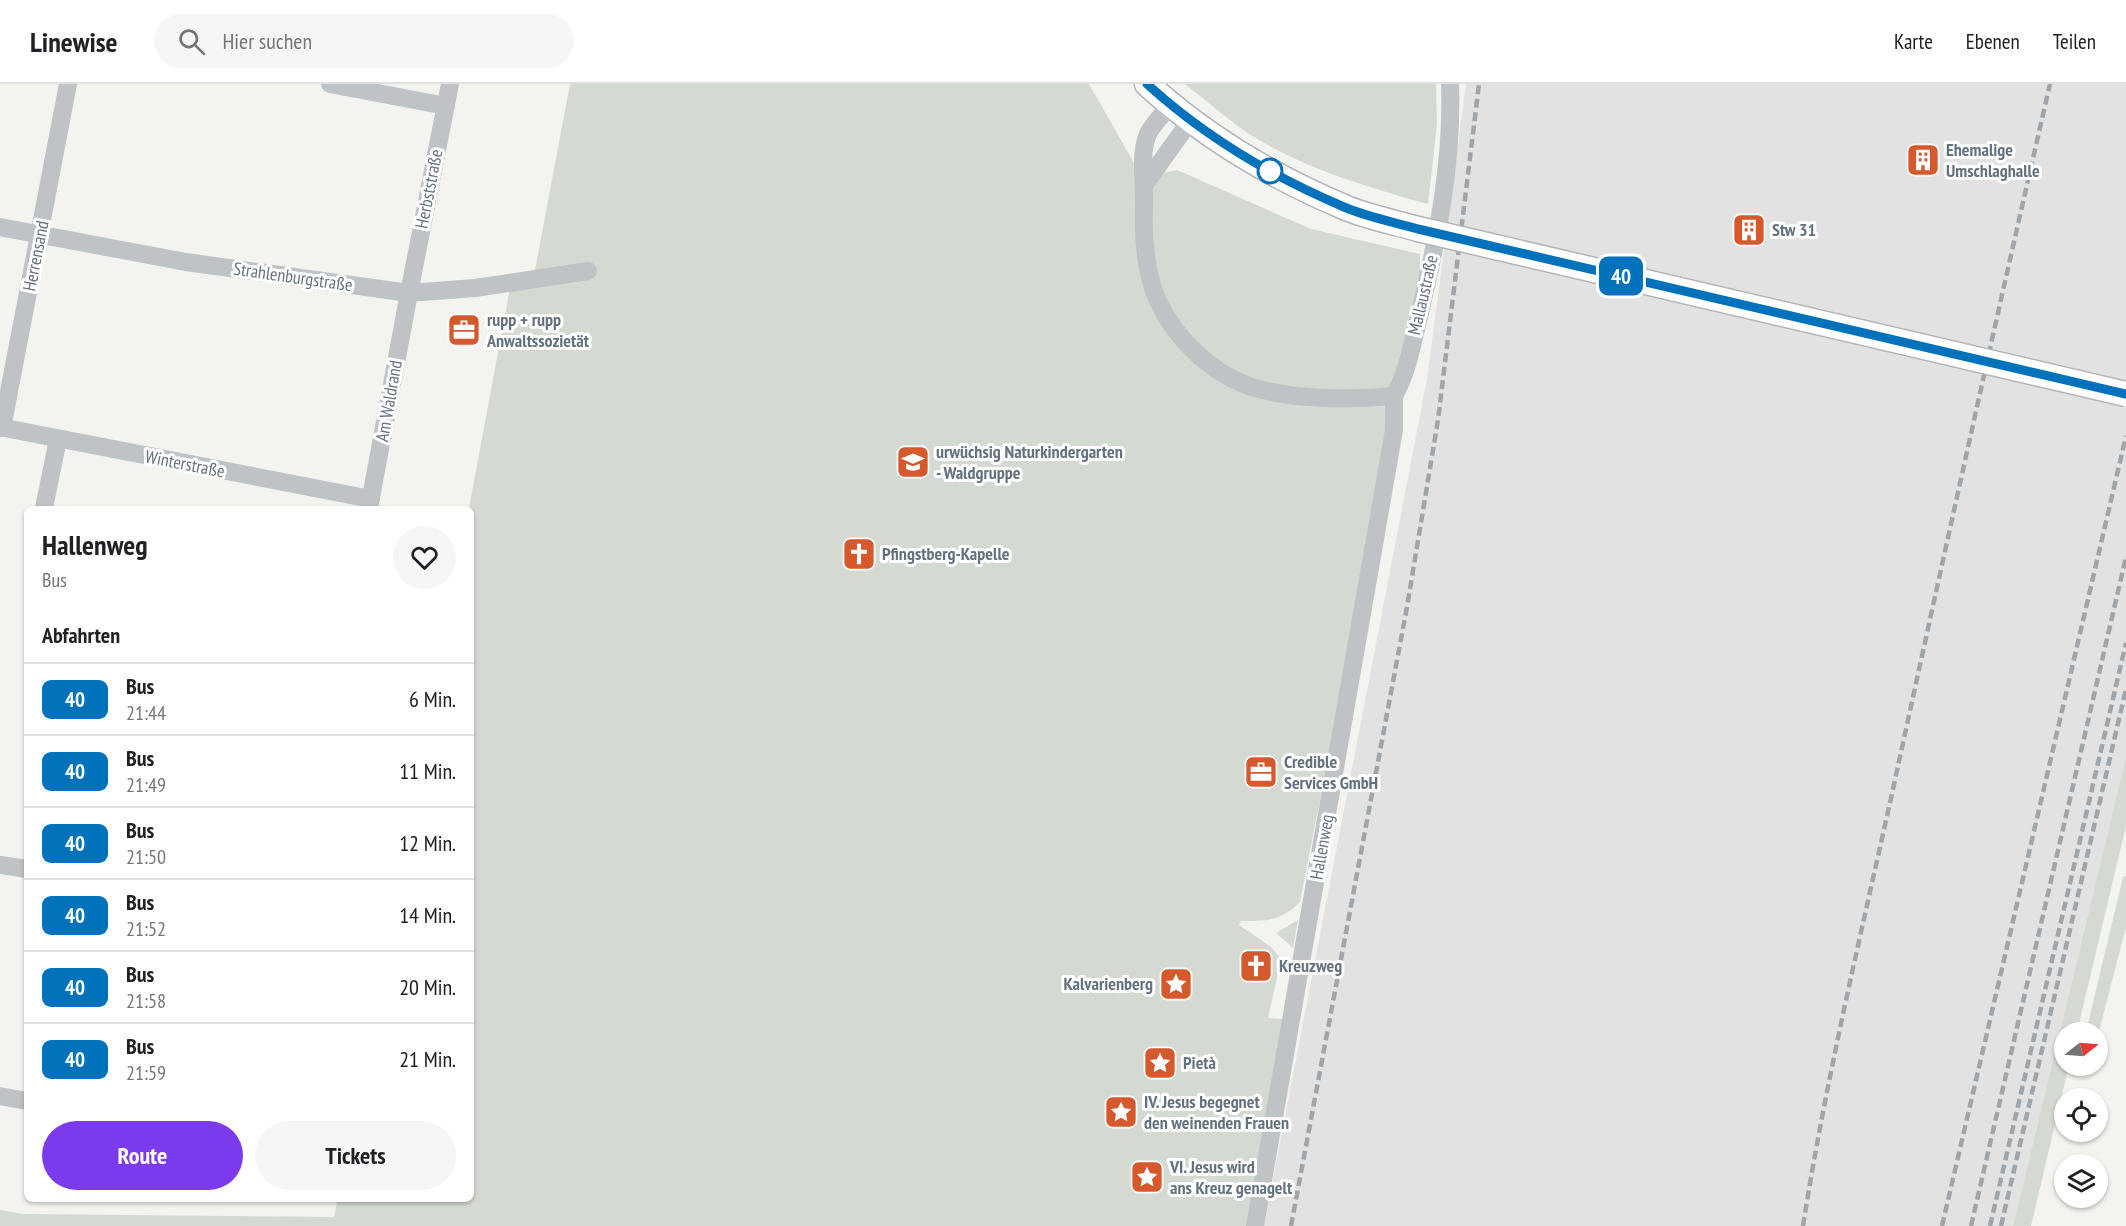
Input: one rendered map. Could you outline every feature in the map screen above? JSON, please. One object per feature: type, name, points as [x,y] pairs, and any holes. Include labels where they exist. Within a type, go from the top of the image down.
[{"type":"main road","points":[[1147,84],[1190,120],[1276,175],[1346,208],[1418,229],[2126,394]]},
{"type":"street","name":"Herrensand","points":[[1,428],[68,84]]},
{"type":"street","points":[[330,84],[446,106]]},
{"type":"street","name":"Herbststraße","points":[[409,293],[450,84]]},
{"type":"street","name":"Mallaustraße","points":[[1394,396],[1404,378],[1425,291],[1446,181],[1450,84]]},
{"type":"street","points":[[1170,105],[1148,134],[1143,166],[1145,184],[1143,222],[1147,261],[1157,300],[1176,330],[1198,355],[1222,373],[1249,386],[1287,395],[1371,398],[1394,396]]},
{"type":"street","points":[[1145,184],[1190,120]]},
{"type":"street","name":"Strahlenburgstraße","points":[[0,227],[186,262],[409,293],[475,288],[588,271]]},
{"type":"street","name":"Am Waldrand","points":[[370,504],[409,293]]},
{"type":"street","name":"Hallenweg","points":[[1255,1226],[1394,430],[1394,396]]},
{"type":"street","name":"Winterstraße","points":[[1,428],[370,504]]},
{"type":"street","points":[[44,506],[58,440]]},
{"type":"street","points":[[0,865],[24,869]]},
{"type":"street","points":[[0,1096],[24,1100]]},
{"type":"shaded area","points":[[570,84],[1089,84],[1142,177],[1177,170],[1311,229],[1420,254],[1420,288],[1300,902],[1286,913],[1273,919],[1241,921],[1239,925],[1271,947],[1281,959],[1268,1018],[1283,1019],[1247,1226],[0,1226],[0,1210],[23,1214],[334,1217],[337,1202],[474,1202],[474,506],[469,506],[510,288],[532,286]]},
{"type":"shaded area","points":[[1185,84],[1436,84],[1437,124],[1428,204],[1360,184],[1293,158],[1242,129]]},
{"type":"shaded area","points":[[1466,84],[2126,84],[2126,757],[2062,1022],[2054,1022],[2054,1056],[2013,1226],[1264,1226],[1427,379]]},
{"type":"shaded area","points":[[2126,757],[2126,826],[2079,1022],[2062,1022]]},
{"type":"shaded area","points":[[2126,876],[2126,927],[2101,1022],[2088,1022],[2123,877]]},
{"type":"shaded area","points":[[1298,920],[1293,948],[1276,933]]},
{"type":"shaded area","points":[[2054,1056],[2054,1076],[2066,1076],[2064,1088],[2054,1088],[2054,1129],[2031,1226],[2013,1226]]},
{"type":"railway","points":[[1291,1226],[1407,607],[1438,420],[1479,84]]},
{"type":"railway","points":[[1803,1226],[1822,1116],[1845,1007],[2050,84]]},
{"type":"railway","points":[[1942,1226],[2126,436]]},
{"type":"railway","points":[[1971,1226],[2126,557]]},
{"type":"railway","points":[[1990,1226],[2126,643]]},
{"type":"railway","points":[[2001,1226],[2126,689]]},
{"type":"bus line","name":"40","points":[[1147,84],[1190,120],[1276,175],[1346,208],[1418,229],[2126,394]]},
{"type":"place","name":"Ehemalige Umschlaghalle","points":[[1923,160]]},
{"type":"place","name":"Stw 31","points":[[1749,230]]},
{"type":"place","name":"rupp + rupp Anwaltssozietät","points":[[464,330]]},
{"type":"place","name":"urwüchsig Naturkindergarten - Waldgruppe","points":[[913,462]]},
{"type":"place","name":"Pfingstberg-Kapelle","points":[[859,554]]},
{"type":"place","name":"Credible Services GmbH","points":[[1261,772]]},
{"type":"place","name":"Kreuzweg","points":[[1256,966]]},
{"type":"place","name":"Kalvarienberg","points":[[1176,984]]},
{"type":"place","name":"Pietà","points":[[1160,1063]]},
{"type":"place","name":"IV. Jesus begegnet den weinenden Frauen","points":[[1121,1112]]},
{"type":"place","name":"VI. Jesus wird ans Kreuz genagelt","points":[[1147,1177]]}]
